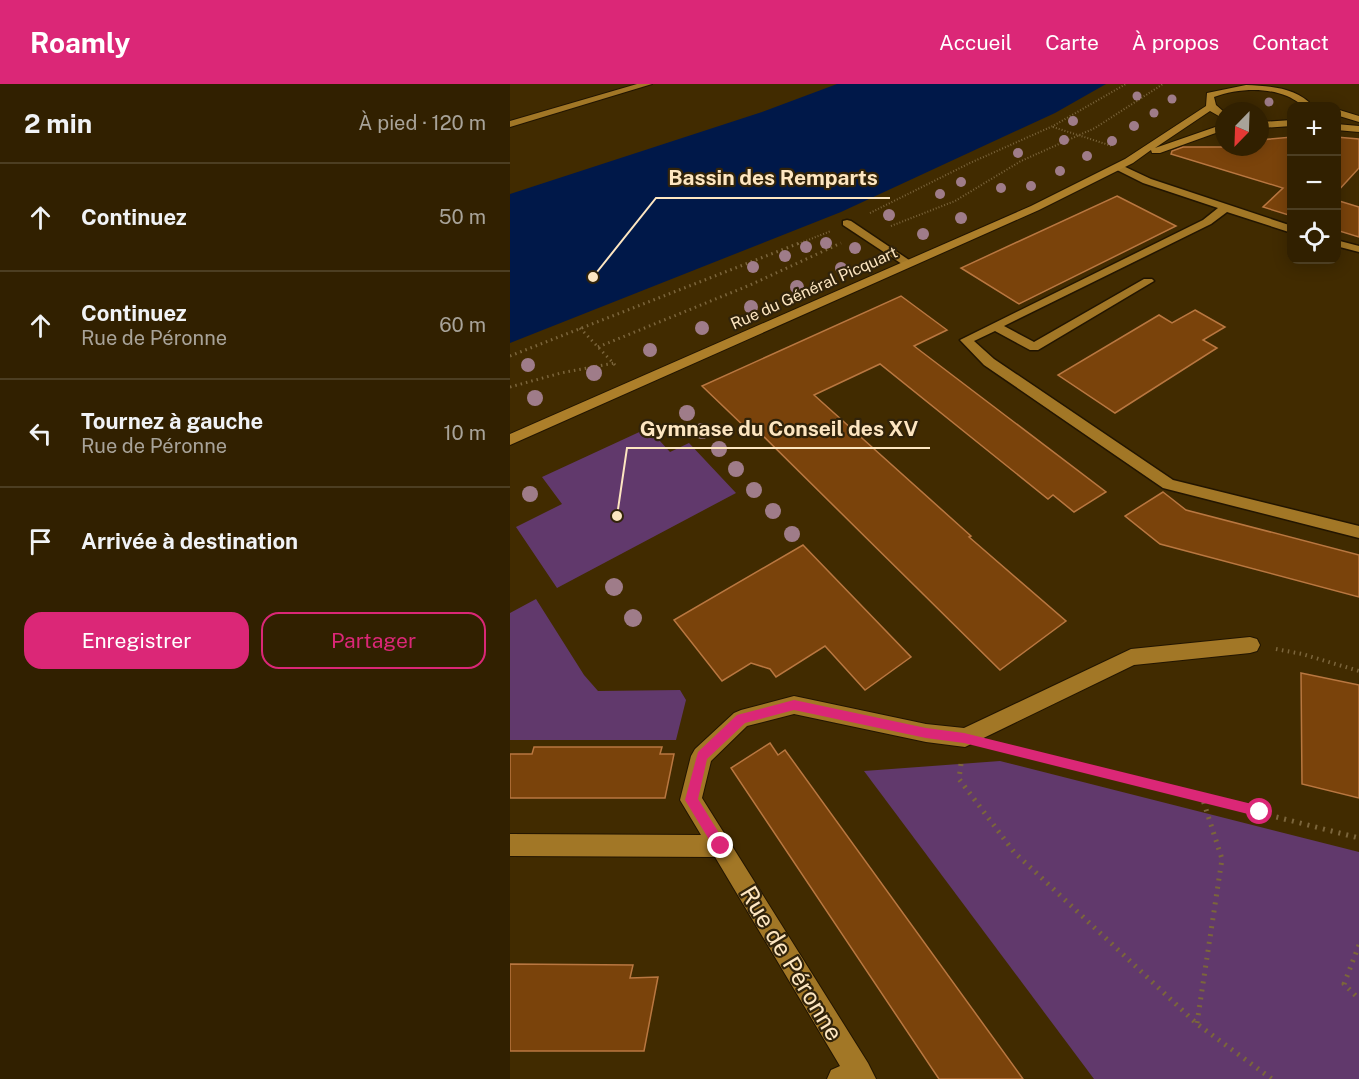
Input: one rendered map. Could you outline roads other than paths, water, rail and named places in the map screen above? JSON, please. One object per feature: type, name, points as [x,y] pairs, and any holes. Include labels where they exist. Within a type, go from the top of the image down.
[{"type":"main road","points":[[1215,110],[1208,101],[1210,95],[1224,87],[1237,85],[1281,87],[1305,102]]},
{"type":"main road","name":"Rue du Général Picquart","points":[[1123,164],[1211,107]]},
{"type":"main road","points":[[1341,114],[1359,119]]},
{"type":"main road","points":[[1269,124],[1287,123]]},
{"type":"main road","points":[[1341,127],[1359,129]]},
{"type":"main road","name":"Rue du Général Picquart","points":[[510,440],[1035,208],[1123,164],[1215,130]]},
{"type":"street","points":[[510,124],[646,84]]},
{"type":"street","name":"Rue de Péronne","points":[[854,1077],[721,846],[691,800],[702,756],[741,718],[794,705],[926,733],[964,738],[1131,657],[1250,645]]},
{"type":"street","points":[[510,845],[721,846]]},
{"type":"lane","points":[[1123,164],[1148,181],[1287,228]]},
{"type":"lane","points":[[1225,208],[1207,222],[966,340],[989,362],[1168,484],[1359,532]]},
{"type":"lane","points":[[847,224],[909,264]]},
{"type":"lane","points":[[1341,244],[1359,249]]},
{"type":"lane","points":[[995,326],[1034,347],[1148,281]]},
{"type":"water","points":[[837,84],[1106,84],[1055,113],[841,212],[510,343],[510,194],[762,112]]},
{"type":"place","name":"Bassin des Remparts","points":[[593,277]]},
{"type":"place","name":"Gymnase du Conseil des XV","points":[[617,516]]}]
